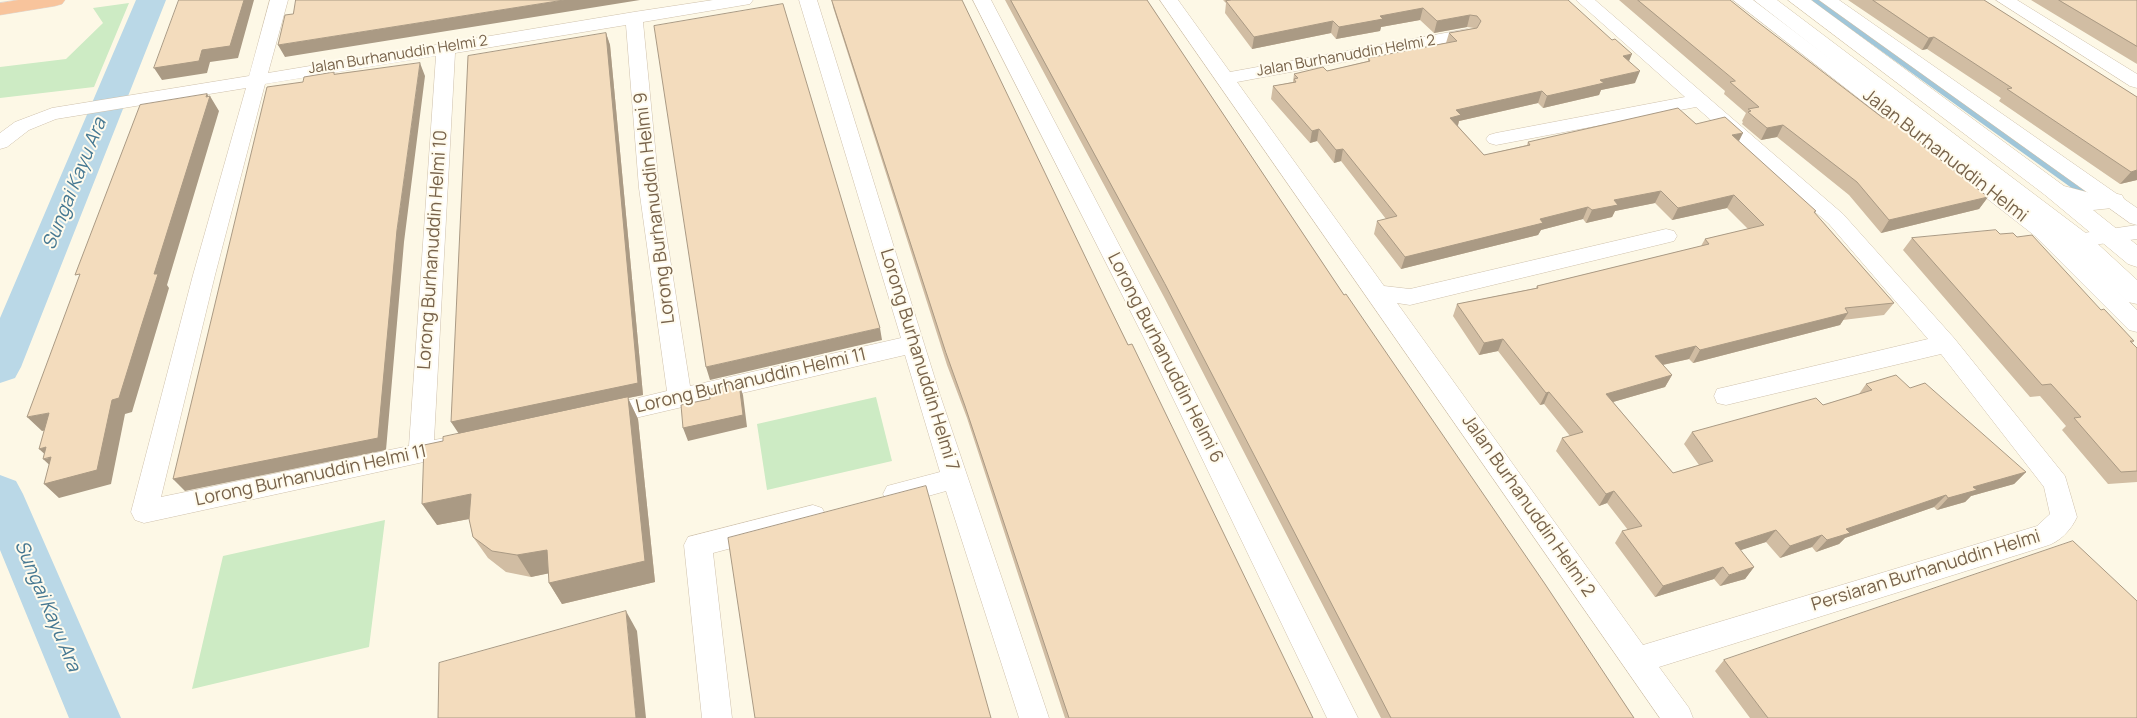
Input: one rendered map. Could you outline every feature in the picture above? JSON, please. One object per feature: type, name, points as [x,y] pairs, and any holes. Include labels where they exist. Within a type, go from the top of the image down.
[{"type":"highway","points":[[0,9],[55,0]]},
{"type":"main road","name":"Jalan Burhanuddin Helmi","points":[[1764,0],[2078,240],[2137,295]]},
{"type":"main road","name":"Jalan Burhanuddin Helmi","points":[[1798,0],[2052,190],[2112,236],[2137,258]]},
{"type":"main road","points":[[2052,190],[2077,199],[2094,202],[2113,201]]},
{"type":"street","points":[[256,79],[279,0]]},
{"type":"street","name":"Jalan Burhanuddin Helmi 2","points":[[0,143],[22,126],[52,114],[744,0]]},
{"type":"street","name":"Lorong Burhanuddin Helmi 7","points":[[808,0],[928,395],[1034,718]]},
{"type":"street","name":"Lorong Burhanuddin Helmi 6","points":[[982,0],[1158,342],[1343,718]]},
{"type":"street","name":"Jalan Burhanuddin Helmi 2","points":[[1169,0],[1678,718]]},
{"type":"street","name":"Persiaran Burhanuddin Helmi","points":[[1585,0],[1836,219],[1946,344],[2056,483],[2064,517],[2046,536],[1637,660]]},
{"type":"street","name":"Jalan Burhanuddin Helmi","points":[[1742,0],[2042,231],[2137,324]]},
{"type":"street","points":[[1828,0],[2137,218]]},
{"type":"street","points":[[2004,0],[2137,82]]},
{"type":"street","name":"Lorong Burhanuddin Helmi 9","points":[[634,18],[649,188],[680,398]]},
{"type":"street","name":"Jalan Burhanuddin Helmi 2","points":[[1224,79],[1467,34]]},
{"type":"street","name":"Lorong Burhanuddin Helmi 10","points":[[421,453],[446,48]]},
{"type":"street","name":"Lorong Burhanuddin Helmi 11","points":[[256,79],[144,512],[478,442]]},
{"type":"street","points":[[1496,139],[1700,100]]},
{"type":"street","points":[[2078,240],[2137,232]]},
{"type":"street","points":[[1378,293],[1410,297],[1666,236]]},
{"type":"street","name":"Lorong Burhanuddin Helmi 11","points":[[583,420],[914,344]]},
{"type":"street","points":[[1726,396],[1946,344]]},
{"type":"street","points":[[872,501],[956,478]]},
{"type":"street","points":[[717,718],[698,545],[836,511]]},
{"type":"green space","points":[[129,3],[94,87],[0,98],[0,67],[66,59],[103,23],[93,8]]},
{"type":"green space","points":[[876,397],[892,461],[767,490],[757,424]]},
{"type":"green space","points":[[385,520],[369,647],[192,689],[223,556]]},
{"type":"building","points":[[179,0],[244,0],[230,46],[202,50],[199,61],[154,68]]},
{"type":"building","points":[[296,0],[564,0],[278,45],[285,15],[293,14]]},
{"type":"building","points":[[832,0],[962,0],[1105,298],[1128,345],[1132,344],[1313,718],[1069,718],[946,353]]},
{"type":"building","points":[[1011,0],[1147,0],[1344,295],[1346,294],[1545,584],[1634,718],[1391,718],[1165,284]]},
{"type":"building","points":[[1568,0],[1612,40],[1615,39],[1632,54],[1623,56],[1640,71],[1600,80],[1604,83],[1547,96],[1542,91],[1456,110],[1461,115],[1450,118],[1484,155],[1530,145],[1528,142],[1678,108],[1696,124],[1725,117],[1743,133],[1732,135],[1816,211],[1814,212],[1894,303],[1845,308],[1848,313],[1700,350],[1696,346],[1655,356],[1672,375],[1606,394],[1673,473],[1713,461],[1692,432],[1816,398],[1823,405],[1872,390],[1866,384],[1896,375],[1910,388],[1925,383],[2026,472],[1973,487],[1977,490],[1948,498],[1946,495],[1846,529],[1850,533],[1827,540],[1822,535],[1790,546],[1776,530],[1735,543],[1754,567],[1729,575],[1723,567],[1663,586],[1622,531],[1642,526],[1614,491],[1606,494],[1562,438],[1583,432],[1549,392],[1546,393],[1503,339],[1484,343],[1457,304],[1538,288],[1537,286],[1709,244],[1705,239],[1764,225],[1734,195],[1678,208],[1661,191],[1614,200],[1618,205],[1592,210],[1588,207],[1540,219],[1543,223],[1405,257],[1377,221],[1397,216],[1343,149],[1336,150],[1319,129],[1312,131],[1273,86],[1296,82],[1294,79],[1298,78],[1294,74],[1323,67],[1327,71],[1370,61],[1368,58],[1457,41],[1449,33],[1477,28],[1481,21],[1477,16],[1470,15],[1437,21],[1423,8],[1380,16],[1383,19],[1339,27],[1333,21],[1254,37],[1226,1]]},
{"type":"building","points":[[1638,0],[1730,0],[1883,118],[1889,117],[1988,197],[1889,220],[1857,182],[1783,125],[1767,128],[1748,112],[1751,111],[1748,109],[1759,107],[1730,82],[1735,81]]},
{"type":"building","points":[[1873,0],[1984,0],[2137,97],[2137,170],[2131,172],[2007,89],[2012,88],[1934,37],[1929,38]]},
{"type":"building","points":[[2059,0],[2137,0],[2137,46]]},
{"type":"building","points":[[783,4],[880,328],[706,367],[654,26]]},
{"type":"building","points":[[606,33],[638,383],[451,422],[468,56]]},
{"type":"building","points":[[420,63],[397,230],[378,438],[173,479],[267,87],[303,82],[304,77],[334,72],[334,74]]},
{"type":"building","points":[[207,94],[206,97],[210,96],[154,274],[158,274],[119,398],[112,400],[97,470],[44,484],[51,457],[43,459],[46,447],[39,449],[49,413],[27,417],[80,274],[75,275],[140,105]]},
{"type":"building","points":[[1996,230],[2000,234],[2013,233],[2017,237],[2032,235],[2101,310],[2104,309],[2134,341],[2130,341],[2137,348],[2137,471],[2121,472],[2074,418],[2081,417],[2051,384],[2042,385],[1912,238]]},
{"type":"building","points":[[739,383],[743,415],[683,428],[681,405],[710,399],[709,390]]},
{"type":"building","points":[[628,397],[645,561],[549,583],[547,550],[517,555],[492,551],[473,537],[469,519],[471,494],[422,504],[424,445],[443,441],[443,437]]},
{"type":"building","points":[[926,486],[991,718],[755,718],[728,538]]},
{"type":"building","points":[[2073,541],[2137,601],[2137,718],[1768,718],[1724,660]]},
{"type":"building","points":[[626,611],[636,718],[438,718],[439,663]]},
{"type":"waterway","name":"Sungai Kayu Ara","points":[[0,367],[151,0]]},
{"type":"waterway","points":[[1815,0],[2082,192]]},
{"type":"waterway","name":"Sungai Kayu Ara","points":[[0,494],[95,718]]}]
